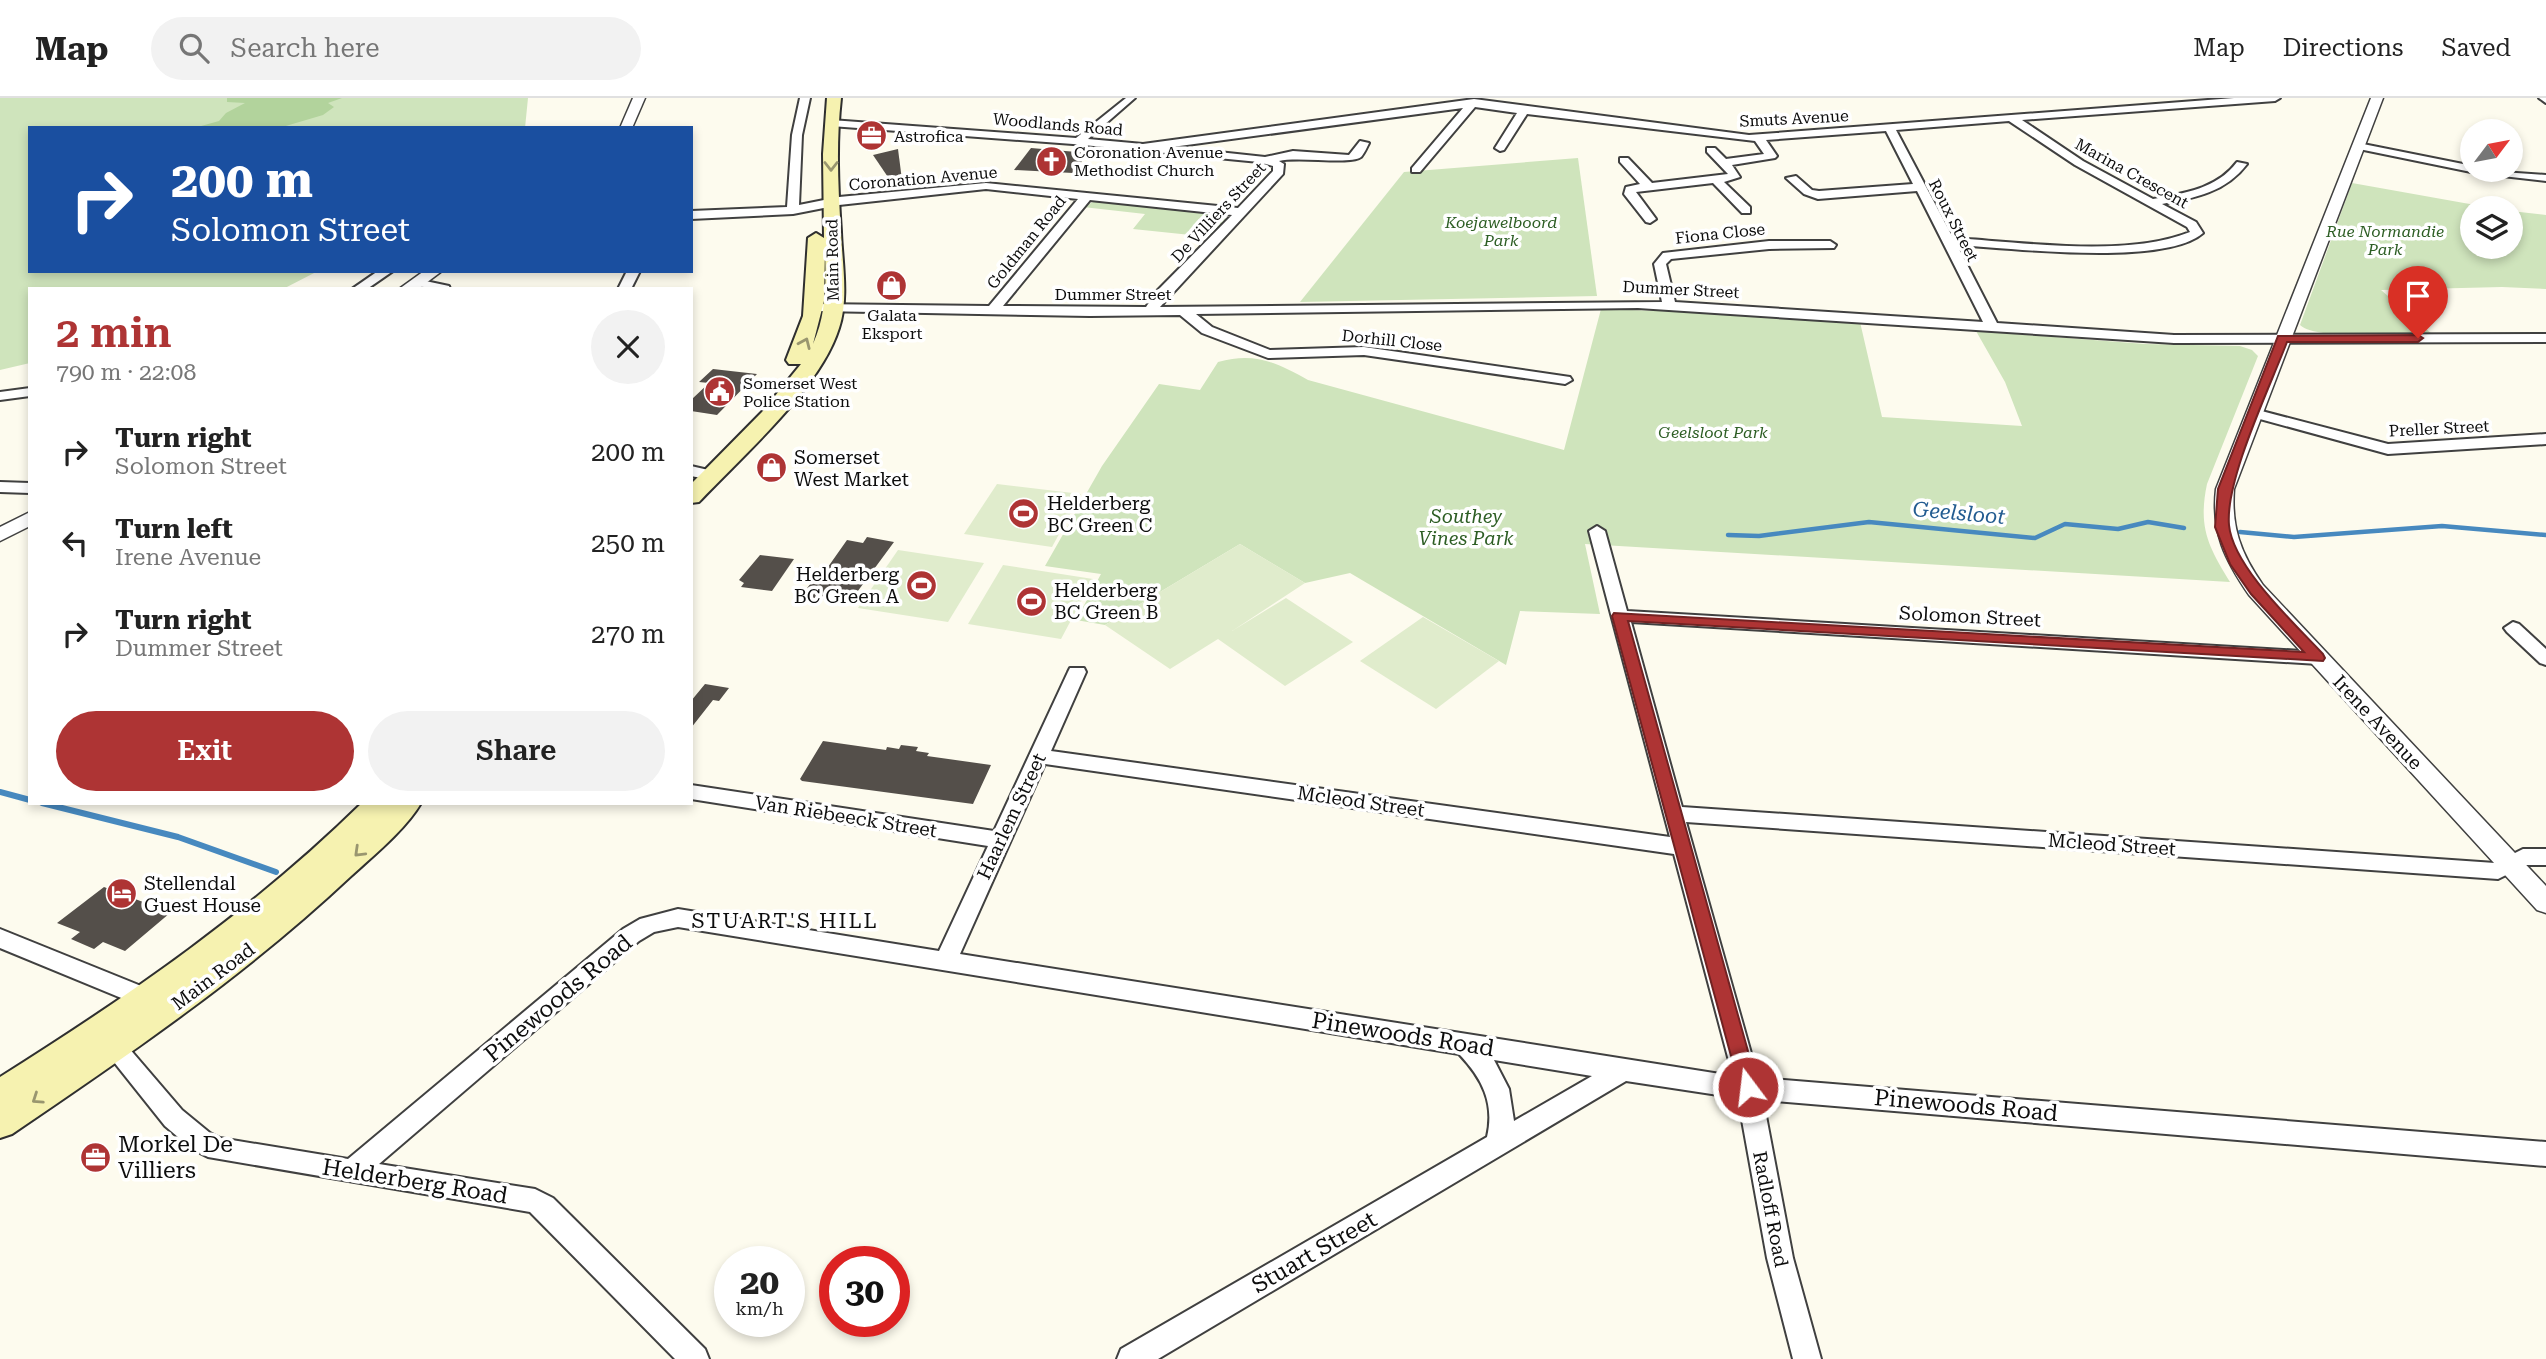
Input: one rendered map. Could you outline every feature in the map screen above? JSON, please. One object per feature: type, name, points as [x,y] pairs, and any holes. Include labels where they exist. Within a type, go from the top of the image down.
[{"type":"main road","name":"Main Road","points":[[821,98],[816,164],[824,203]]},
{"type":"main road","name":"Main Road","points":[[697,473],[797,359],[824,307],[824,203],[834,98]]},
{"type":"main road","name":"Main Road","points":[[0,1095],[148,999],[251,923],[308,873],[377,805]]},
{"type":"main road","name":"Main Road","points":[[0,1123],[195,990],[271,932],[354,857],[405,805]]},
{"type":"street","points":[[627,126],[639,98]]},
{"type":"street","points":[[793,210],[797,135],[805,98]]},
{"type":"street","points":[[1121,98],[1143,98]]},
{"type":"street","points":[[2192,98],[2207,103]]},
{"type":"street","name":"Smuts Avenue","points":[[1141,148],[1475,101],[1719,136],[1759,138],[2275,98]]},
{"type":"street","name":"Irene Avenue","points":[[2377,98],[2225,489],[2222,527],[2237,564],[2256,590],[2546,903]]},
{"type":"street","points":[[1079,141],[1131,99]]},
{"type":"street","points":[[1416,170],[1475,101]]},
{"type":"street","points":[[1500,148],[1525,109]]},
{"type":"street","name":"Marina Crescent","points":[[1946,241],[2122,249],[2177,240],[2196,233],[2192,225],[2079,163],[2013,119]]},
{"type":"street","name":"Woodlands Road","points":[[831,123],[1079,141],[1274,163],[1293,154],[1350,158],[1357,155],[1364,143]]},
{"type":"street","name":"Roux Street","points":[[1890,128],[1992,326]]},
{"type":"street","points":[[1723,163],[1771,156],[1759,138]]},
{"type":"street","points":[[1188,152],[1184,146],[1193,141]]},
{"type":"street","points":[[2358,146],[2460,166]]},
{"type":"street","points":[[1650,219],[1628,191],[1648,186],[1717,181],[1735,176],[1711,150]]},
{"type":"street","points":[[1624,160],[1648,186]]},
{"type":"street","name":"De Villiers Street","points":[[1150,312],[1161,295],[1279,172],[1274,163]]},
{"type":"street","points":[[2153,202],[2202,191],[2236,173],[2241,164]]},
{"type":"street","points":[[2524,175],[2546,177]]},
{"type":"street","points":[[1792,178],[1808,192],[1818,195],[1920,187]]},
{"type":"street","points":[[1717,181],[1746,210]]},
{"type":"street","name":"Coronation Avenue","points":[[693,215],[793,210],[824,203],[986,186],[1241,212]]},
{"type":"street","name":"Goldman Road","points":[[993,310],[1087,195]]},
{"type":"street","name":"Fiona Close","points":[[1669,305],[1660,264],[1667,256],[1769,246],[1830,245]]},
{"type":"street","points":[[361,287],[384,273]]},
{"type":"street","points":[[412,286],[432,273]]},
{"type":"street","name":"Dummer Street","points":[[824,307],[1150,312],[1594,303],[1669,305],[2174,339],[2546,338]]},
{"type":"street","name":"Dorhill Close","points":[[1184,311],[1207,330],[1268,354],[1364,351],[1565,380]]},
{"type":"street","points":[[0,396],[28,392]]},
{"type":"street","name":"Preller Street","points":[[2254,413],[2394,449],[2546,439]]},
{"type":"street","points":[[0,487],[28,488]]},
{"type":"street","points":[[0,535],[28,519]]},
{"type":"street","name":"Radloff Road","points":[[1597,531],[1748,1087],[1780,1258],[1807,1359]]},
{"type":"street","name":"Solomon Street","points":[[1619,616],[2318,658]]},
{"type":"street","points":[[2513,628],[2546,659]]},
{"type":"street","name":"Haarlem Street","points":[[946,961],[1077,672]]},
{"type":"street","name":"Mcleod Street","points":[[1039,756],[1682,847]]},
{"type":"street","name":"Van Riebeeck Street","points":[[693,792],[1001,840]]},
{"type":"street","name":"Mcleod Street","points":[[1674,814],[2498,871],[2523,857],[2546,857]]},
{"type":"street","name":"Pinewoods Road","points":[[353,1170],[631,935],[658,921],[678,918],[1722,1086],[2546,1154]]},
{"type":"street","points":[[0,938],[148,999]]},
{"type":"street","points":[[1465,1044],[1486,1066],[1499,1091],[1503,1118],[1498,1144]]},
{"type":"street","name":"Helderberg Road","points":[[114,1047],[134,1066],[179,1123],[205,1145],[239,1154],[535,1201],[695,1359]]},
{"type":"street","name":"Stuart Street","points":[[1131,1359],[1623,1070]]},
{"type":"green space","points":[[0,98],[528,98],[525,126],[28,126],[28,273],[314,273],[287,287],[28,287],[28,363],[0,370]]},
{"type":"green space","points":[[227,98],[342,98],[328,103],[334,107],[323,115],[286,126],[201,126],[219,121],[226,113],[245,103],[227,102]]},
{"type":"green space","name":"Koejawelboord Park","points":[[1578,158],[1597,296],[1300,302],[1404,172]]},
{"type":"green space","name":"Rue Normandie Park","points":[[2352,183],[2460,202],[2460,259],[2523,259],[2523,212],[2546,215],[2546,289],[2502,287],[2381,290],[2432,334],[2342,335],[2309,330],[2300,325]]},
{"type":"green space","points":[[1097,200],[1218,213],[1227,219],[1210,237],[1133,229],[1145,214],[1083,207]]},
{"type":"green space","points":[[1601,309],[1860,322],[1882,417],[2022,426],[2005,382],[1976,331],[2145,344],[2240,346],[2252,350],[2258,356],[2207,484],[2205,499],[2207,536],[2230,582],[1585,544],[1600,614],[1520,611],[1506,665],[1350,573],[1305,583],[1240,544],[1105,625],[1076,620],[1101,574],[1045,566],[1102,466],[1159,384],[1200,390],[1218,362],[1243,358],[1264,360],[1308,380],[1564,450]]},
{"type":"green space","name":"Helderberg BC Green C","points":[[997,484],[1081,494],[1052,547],[964,534]]},
{"type":"green space","points":[[1240,544],[1305,583],[1232,631],[1286,598],[1353,642],[1285,686],[1218,639],[1170,669],[1105,625]]},
{"type":"green space","name":"Helderberg BC Green A","points":[[898,550],[984,563],[948,622],[858,608]]},
{"type":"green space","name":"Helderberg BC Green B","points":[[1003,565],[1093,579],[1061,639],[968,624]]},
{"type":"green space","points":[[1423,617],[1499,661],[1436,709],[1360,661]]},
{"type":"building","name":"Coronation Avenue Methodist Church","points":[[1031,148],[1088,153],[1073,173],[1014,170]]},
{"type":"building","points":[[898,149],[903,188],[896,189],[873,155]]},
{"type":"building","name":"Somerset West Police Station","points":[[713,369],[757,374],[717,415],[693,411],[693,398],[709,383],[699,382]]},
{"type":"building","points":[[867,537],[894,542],[849,603],[801,596],[811,583],[816,584],[847,540],[863,543]]},
{"type":"building","points":[[760,555],[794,559],[772,591],[741,587],[744,583],[739,580]]},
{"type":"building","points":[[705,684],[729,688],[719,701],[713,700],[693,725],[693,699]]},
{"type":"building","points":[[823,741],[886,750],[887,747],[899,749],[901,745],[918,747],[916,751],[929,753],[927,756],[991,765],[973,804],[802,781],[800,779]]},
{"type":"building","name":"Stellendal Guest House","points":[[104,887],[170,913],[125,951],[103,942],[94,949],[71,939],[80,932],[57,923]]},
{"type":"waterway","name":"Geelsloot","points":[[1728,535],[1759,536],[1869,522],[2035,538],[2065,524],[2118,529],[2148,522],[2184,528]]},
{"type":"waterway","name":"Geelsloot","points":[[2240,532],[2294,537],[2442,526],[2546,535]]},
{"type":"waterway","name":"Geelsloot","points":[[0,792],[28,799]]},
{"type":"waterway","name":"Geelsloot","points":[[50,805],[178,837],[276,872]]},
{"type":"place","name":"Astrofica","points":[[871,136]]},
{"type":"place","name":"Coronation Avenue Methodist Church","points":[[1051,161]]},
{"type":"place","name":"Galata Eksport","points":[[892,286]]},
{"type":"place","name":"Somerset West Police Station","points":[[720,392]]},
{"type":"place","name":"Somerset West Market","points":[[771,468]]},
{"type":"place","name":"Helderberg BC Green C","points":[[1024,514]]},
{"type":"place","name":"Helderberg BC Green A","points":[[922,585]]},
{"type":"place","name":"Helderberg BC Green B","points":[[1031,601]]},
{"type":"place","name":"Stellendal Guest House","points":[[121,894]]},
{"type":"place","name":"Morkel De Villiers","points":[[95,1157]]},
{"type":"district","name":"STUART'S HILL","points":[[785,921]]},
{"type":"route","points":[[1748,1087],[1619,616],[2318,658],[2256,590],[2237,564],[2222,527],[2221,511],[2225,489],[2282,338],[2418,338]]},
{"type":"park label","name":"Geelsloot Park","points":[[1713,432]]},
{"type":"park label","name":"Southey Vines Park","points":[[1466,527]]}]
